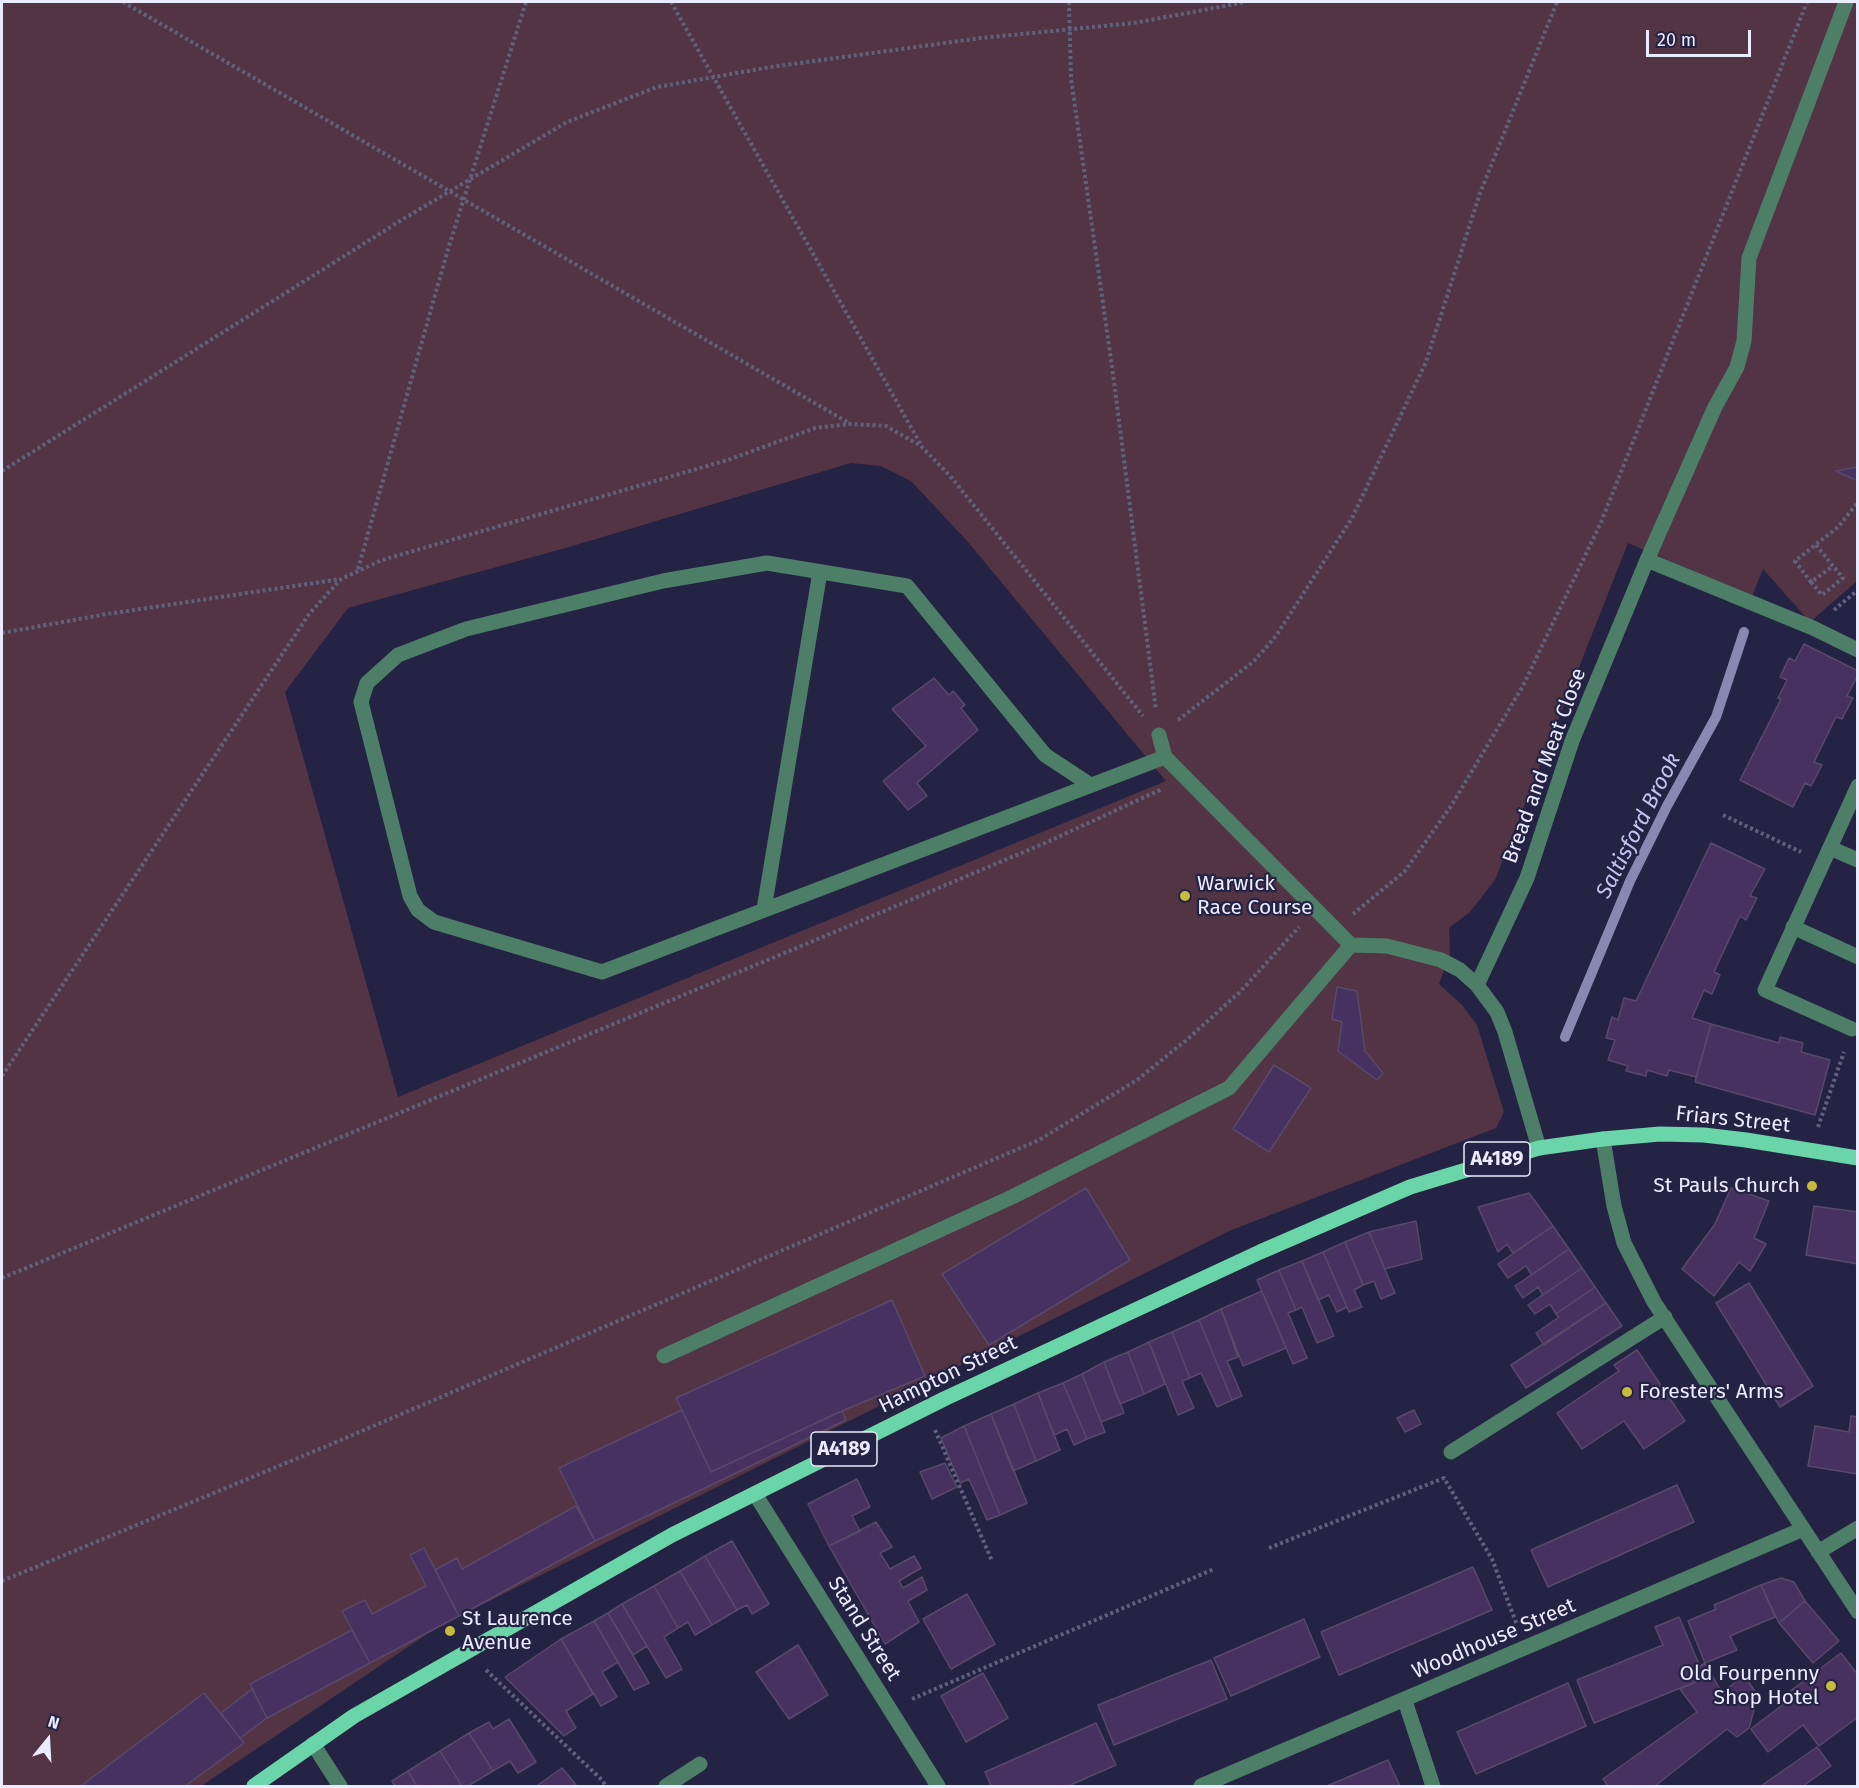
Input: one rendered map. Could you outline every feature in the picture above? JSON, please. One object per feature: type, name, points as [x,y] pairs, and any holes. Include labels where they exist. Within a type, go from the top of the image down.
[{"type":"main road","name":"Friars Street","points":[[1603,1138],[1660,1134],[1704,1135],[1857,1158]]},
{"type":"main road","name":"Hampton Street","points":[[313,1744],[354,1716],[672,1535],[926,1408],[1336,1218],[1410,1187],[1539,1148],[1603,1138]]},
{"type":"main road","name":"A4189","points":[[254,1786],[313,1744]]},
{"type":"street","name":"Bread and Meat Close","points":[[1478,985],[1527,878],[1572,741],[1647,560],[1740,359],[1744,341],[1749,258],[1846,2]]},
{"type":"street","points":[[1647,560],[1813,628],[1857,650]]},
{"type":"street","points":[[1089,784],[1045,755],[907,586],[767,563],[663,581],[466,629],[398,655],[367,682],[361,702],[410,896],[418,910],[434,922],[602,972],[1089,784],[1165,757]]},
{"type":"street","points":[[764,909],[820,572]]},
{"type":"street","points":[[1159,735],[1165,757],[1351,945],[1387,946],[1442,960],[1460,970],[1478,985],[1497,1012],[1539,1148]]},
{"type":"street","points":[[1852,1029],[1765,990],[1857,786]]},
{"type":"street","points":[[1830,848],[1857,860]]},
{"type":"street","points":[[1793,927],[1857,957]]},
{"type":"street","points":[[664,1356],[1012,1197],[1229,1088],[1351,945]]},
{"type":"street","points":[[1603,1138],[1614,1206],[1624,1243],[1665,1317],[1857,1612]]},
{"type":"street","points":[[1451,1452],[1665,1317]]},
{"type":"street","name":"Stand Street","points":[[754,1494],[938,1786]]},
{"type":"street","points":[[1818,1552],[1857,1528]]},
{"type":"street","name":"Woodhouse Street","points":[[1201,1786],[1405,1701],[1803,1529]]},
{"type":"street","points":[[1405,1701],[1433,1786]]},
{"type":"street","points":[[313,1744],[340,1786]]},
{"type":"street","points":[[666,1786],[700,1764]]},
{"type":"path","points":[[123,2],[849,423],[886,426],[921,446]]},
{"type":"path","points":[[358,569],[464,200],[526,2]]},
{"type":"path","points":[[671,2],[921,446],[951,477],[1159,735]]},
{"type":"path","points":[[1069,2],[1071,78],[1113,374],[1159,735]]},
{"type":"path","points":[[2,471],[471,179],[567,122],[657,87],[981,38],[1134,23],[1246,2]]},
{"type":"path","points":[[1159,735],[1253,662],[1276,636],[1352,518],[1426,362],[1480,193],[1557,2]]},
{"type":"path","points":[[1335,929],[1405,872],[1451,806],[1523,686],[1602,520],[1807,2]]},
{"type":"path","points":[[1816,545],[1843,578],[1822,595],[1795,561],[1845,520],[1857,502]]},
{"type":"path","points":[[1811,582],[1833,566]]},
{"type":"path","points":[[2,633],[107,614],[341,579]]},
{"type":"path","points":[[2,1278],[788,952],[1045,843],[1186,779]]},
{"type":"path","points":[[1723,815],[1823,862]]},
{"type":"path","points":[[2,1581],[327,1446],[1039,1140],[1137,1080],[1190,1037],[1240,992],[1316,909]]},
{"type":"path","points":[[1818,1128],[1852,1029]]},
{"type":"path","points":[[926,1408],[992,1562]]},
{"type":"path","points":[[1269,1548],[1444,1478],[1492,1559],[1526,1649]]},
{"type":"path","points":[[890,1709],[1214,1569]]},
{"type":"path","points":[[467,1651],[606,1786]]},
{"type":"shaded area","name":"Warwick Race Course","points":[[2,2],[1857,2],[1858,467],[1837,471],[1857,481],[1857,581],[1810,622],[1763,569],[1752,596],[1628,543],[1495,880],[1470,912],[1449,928],[1450,954],[1439,984],[1462,1005],[1477,1025],[1504,1112],[1496,1128],[1229,1231],[459,1616],[433,1630],[201,1786],[2,1786]],"holes":[[[851,463],[881,466],[911,481],[968,542],[1166,781],[398,1097],[285,692],[348,608],[569,547]]]},
{"type":"building","points":[[1858,467],[1858,481],[1836,471]]},
{"type":"building","points":[[1804,644],[1858,671],[1858,675],[1847,696],[1853,698],[1842,719],[1836,717],[1814,762],[1822,765],[1811,786],[1805,783],[1793,807],[1740,780],[1781,699],[1778,698],[1787,680],[1780,677],[1789,658],[1795,661]]},
{"type":"building","points":[[934,678],[949,695],[953,691],[965,705],[961,708],[978,730],[917,783],[927,796],[908,810],[883,781],[926,746],[892,709]]},
{"type":"building","points":[[1711,843],[1765,869],[1750,896],[1757,898],[1746,920],[1740,916],[1714,972],[1720,975],[1712,994],[1704,990],[1692,1018],[1711,1024],[1696,1077],[1669,1070],[1667,1076],[1647,1070],[1646,1076],[1626,1071],[1628,1066],[1608,1060],[1615,1040],[1606,1038],[1612,1017],[1618,1020],[1624,998],[1636,1001]]},
{"type":"building","points":[[1337,987],[1357,991],[1365,1051],[1383,1073],[1377,1080],[1338,1051],[1342,1022],[1332,1019]]},
{"type":"building","points":[[1711,1024],[1779,1043],[1780,1037],[1803,1043],[1801,1052],[1830,1060],[1815,1115],[1695,1082]]},
{"type":"building","points":[[1274,1065],[1311,1088],[1269,1152],[1233,1129]]},
{"type":"building","points":[[1086,1188],[1130,1260],[989,1345],[942,1274]]},
{"type":"building","points":[[1731,1188],[1769,1201],[1754,1238],[1766,1244],[1750,1271],[1739,1262],[1714,1296],[1682,1269],[1715,1224]]},
{"type":"building","points":[[1529,1193],[1553,1226],[1513,1253],[1507,1244],[1498,1252],[1478,1207]]},
{"type":"building","points":[[1814,1206],[1858,1212],[1858,1264],[1806,1255]]},
{"type":"building","points":[[1416,1221],[1422,1259],[1385,1269],[1369,1232]]},
{"type":"building","points":[[1553,1226],[1569,1249],[1532,1275],[1526,1266],[1508,1278],[1498,1264]]},
{"type":"building","points":[[1369,1232],[1395,1293],[1381,1299],[1374,1281],[1363,1285],[1345,1242]]},
{"type":"building","points":[[1345,1242],[1363,1285],[1354,1290],[1362,1307],[1349,1312],[1323,1252]]},
{"type":"building","points":[[1569,1249],[1582,1268],[1543,1295],[1538,1287],[1523,1298],[1515,1286]]},
{"type":"building","points":[[1323,1252],[1347,1307],[1337,1312],[1329,1295],[1318,1300],[1302,1261]]},
{"type":"building","points":[[1302,1261],[1334,1336],[1317,1343],[1302,1307],[1296,1310],[1279,1270]]},
{"type":"building","points":[[1582,1268],[1595,1287],[1556,1314],[1550,1304],[1535,1314],[1528,1305]]},
{"type":"building","points":[[1279,1270],[1296,1310],[1288,1313],[1307,1358],[1293,1364],[1257,1280]]},
{"type":"building","points":[[1749,1283],[1813,1386],[1780,1407],[1716,1303]]},
{"type":"building","points":[[1595,1287],[1606,1303],[1544,1345],[1536,1333],[1559,1317],[1556,1314]]},
{"type":"building","points":[[1262,1291],[1286,1348],[1243,1366],[1221,1309]]},
{"type":"building","points":[[892,1300],[925,1376],[842,1411],[711,1472],[676,1398]]},
{"type":"building","points":[[1606,1303],[1622,1326],[1526,1388],[1511,1365]]},
{"type":"building","points":[[1221,1309],[1238,1357],[1227,1361],[1242,1396],[1232,1400],[1199,1320]]},
{"type":"building","points":[[1199,1320],[1232,1400],[1217,1407],[1201,1373],[1190,1378],[1172,1332]]},
{"type":"building","points":[[1172,1332],[1190,1378],[1182,1381],[1194,1408],[1178,1415],[1149,1342]]},
{"type":"building","points":[[1149,1342],[1165,1384],[1144,1394],[1128,1352]]},
{"type":"building","name":"Foresters' Arms","points":[[1637,1350],[1685,1421],[1644,1449],[1624,1421],[1582,1449],[1557,1413],[1619,1371],[1614,1365]]},
{"type":"building","points":[[1128,1352],[1144,1394],[1120,1404],[1104,1362]]},
{"type":"building","points":[[1104,1362],[1124,1413],[1101,1422],[1082,1374]]},
{"type":"building","points":[[1082,1374],[1105,1432],[1087,1439],[1063,1383]]},
{"type":"building","points":[[1063,1383],[1087,1439],[1074,1445],[1067,1429],[1054,1435],[1038,1393]]},
{"type":"building","points":[[1038,1393],[1060,1450],[1036,1461],[1014,1404]]},
{"type":"building","points":[[1014,1404],[1036,1461],[1013,1471],[991,1414]]},
{"type":"building","points":[[682,1410],[711,1472],[842,1411],[846,1420],[595,1541],[559,1468]]},
{"type":"building","points":[[1414,1410],[1421,1424],[1405,1432],[1397,1418]]},
{"type":"building","points":[[991,1414],[1027,1503],[1000,1515],[964,1426]]},
{"type":"building","points":[[1851,1416],[1858,1417],[1858,1474],[1808,1466],[1815,1426],[1849,1432]]},
{"type":"building","points":[[964,1426],[1000,1515],[987,1520],[969,1479],[960,1483],[941,1438]]},
{"type":"building","points":[[945,1463],[957,1487],[932,1499],[920,1472]]},
{"type":"building","points":[[857,1479],[870,1507],[852,1516],[860,1531],[829,1546],[808,1504]]},
{"type":"building","points":[[1677,1485],[1694,1522],[1548,1587],[1531,1550]]},
{"type":"building","points":[[576,1506],[595,1541],[459,1616],[435,1570],[457,1558],[462,1569]]},
{"type":"building","points":[[876,1522],[892,1547],[880,1553],[890,1569],[914,1556],[921,1568],[899,1581],[903,1588],[922,1577],[927,1590],[908,1601],[919,1622],[885,1644],[829,1546]]},
{"type":"building","points":[[732,1541],[769,1604],[752,1614],[747,1605],[737,1610],[705,1556]]},
{"type":"building","points":[[424,1548],[459,1616],[370,1663],[342,1611],[365,1600],[372,1614],[426,1586],[410,1555]]},
{"type":"building","points":[[705,1556],[737,1610],[712,1625],[680,1571]]},
{"type":"building","points":[[1473,1567],[1492,1610],[1339,1675],[1321,1632]]},
{"type":"building","points":[[680,1571],[712,1625],[695,1635],[688,1622],[678,1628],[654,1586]]},
{"type":"building","points":[[1781,1578],[1794,1582],[1805,1601],[1779,1623],[1761,1585]]},
{"type":"building","points":[[1761,1585],[1775,1617],[1730,1636],[1737,1650],[1705,1663],[1688,1621],[1716,1609],[1714,1605]]},
{"type":"building","points":[[654,1586],[678,1628],[664,1637],[682,1669],[666,1678],[622,1604]]},
{"type":"building","points":[[967,1594],[995,1644],[951,1669],[923,1619]]},
{"type":"building","points":[[1805,1601],[1839,1641],[1813,1663],[1779,1623]]},
{"type":"building","points":[[622,1604],[647,1646],[633,1655],[608,1613]]},
{"type":"building","points":[[608,1613],[649,1683],[634,1690],[594,1621]]},
{"type":"building","points":[[1679,1617],[1705,1678],[1594,1723],[1577,1680],[1663,1645],[1655,1627]]},
{"type":"building","points":[[1304,1619],[1320,1657],[1231,1696],[1214,1658]]},
{"type":"building","points":[[594,1621],[618,1662],[602,1672],[617,1697],[601,1706],[561,1639]]},
{"type":"building","points":[[352,1630],[370,1663],[267,1718],[250,1684]]},
{"type":"building","points":[[561,1639],[593,1694],[566,1711],[576,1728],[564,1736],[505,1677]]},
{"type":"building","points":[[798,1645],[828,1695],[789,1719],[756,1672]]},
{"type":"building","points":[[1841,1653],[1858,1675],[1858,1717],[1819,1746],[1803,1725],[1768,1752],[1751,1729],[1785,1703],[1781,1698]]},
{"type":"building","points":[[1211,1660],[1227,1699],[1114,1745],[1098,1705]]},
{"type":"building","points":[[1705,1663],[1722,1693],[1744,1675],[1758,1696],[1749,1728],[1737,1737],[1727,1729],[1655,1786],[1608,1786],[1603,1779],[1697,1712],[1680,1689],[1705,1678],[1700,1666]]},
{"type":"building","points":[[983,1673],[1008,1718],[966,1742],[941,1696]]},
{"type":"building","points":[[1568,1683],[1586,1726],[1476,1774],[1457,1732]]},
{"type":"building","points":[[252,1689],[267,1718],[240,1738],[221,1713]]},
{"type":"building","points":[[204,1693],[244,1743],[185,1786],[81,1786]]},
{"type":"building","points":[[509,1719],[536,1762],[518,1773],[510,1761],[493,1771],[469,1733],[489,1722],[493,1729]]},
{"type":"building","points":[[1096,1723],[1116,1765],[1068,1786],[991,1786],[985,1772]]},
{"type":"building","points":[[469,1733],[493,1771],[468,1786],[462,1786],[440,1751]]},
{"type":"building","points":[[1817,1747],[1831,1766],[1803,1786],[1761,1786]]},
{"type":"building","points":[[440,1751],[462,1786],[417,1786],[408,1771]]},
{"type":"building","points":[[1388,1760],[1400,1786],[1327,1786]]},
{"type":"building","points":[[562,1768],[577,1786],[538,1785]]},
{"type":"building","points":[[408,1771],[417,1786],[395,1786],[392,1781]]},
{"type":"waterway","name":"Saltisford Brook","points":[[1565,1037],[1630,881],[1667,806],[1716,717],[1744,632]]},
{"type":"place","name":"Warwick Race Course","points":[[1185,896]]},
{"type":"place","name":"St Pauls Church","points":[[1812,1186]]},
{"type":"place","name":"Foresters' Arms","points":[[1627,1392]]},
{"type":"place","name":"St Laurence Avenue","points":[[450,1631]]},
{"type":"place","name":"Old Fourpenny Shop Hotel","points":[[1831,1686]]}]
